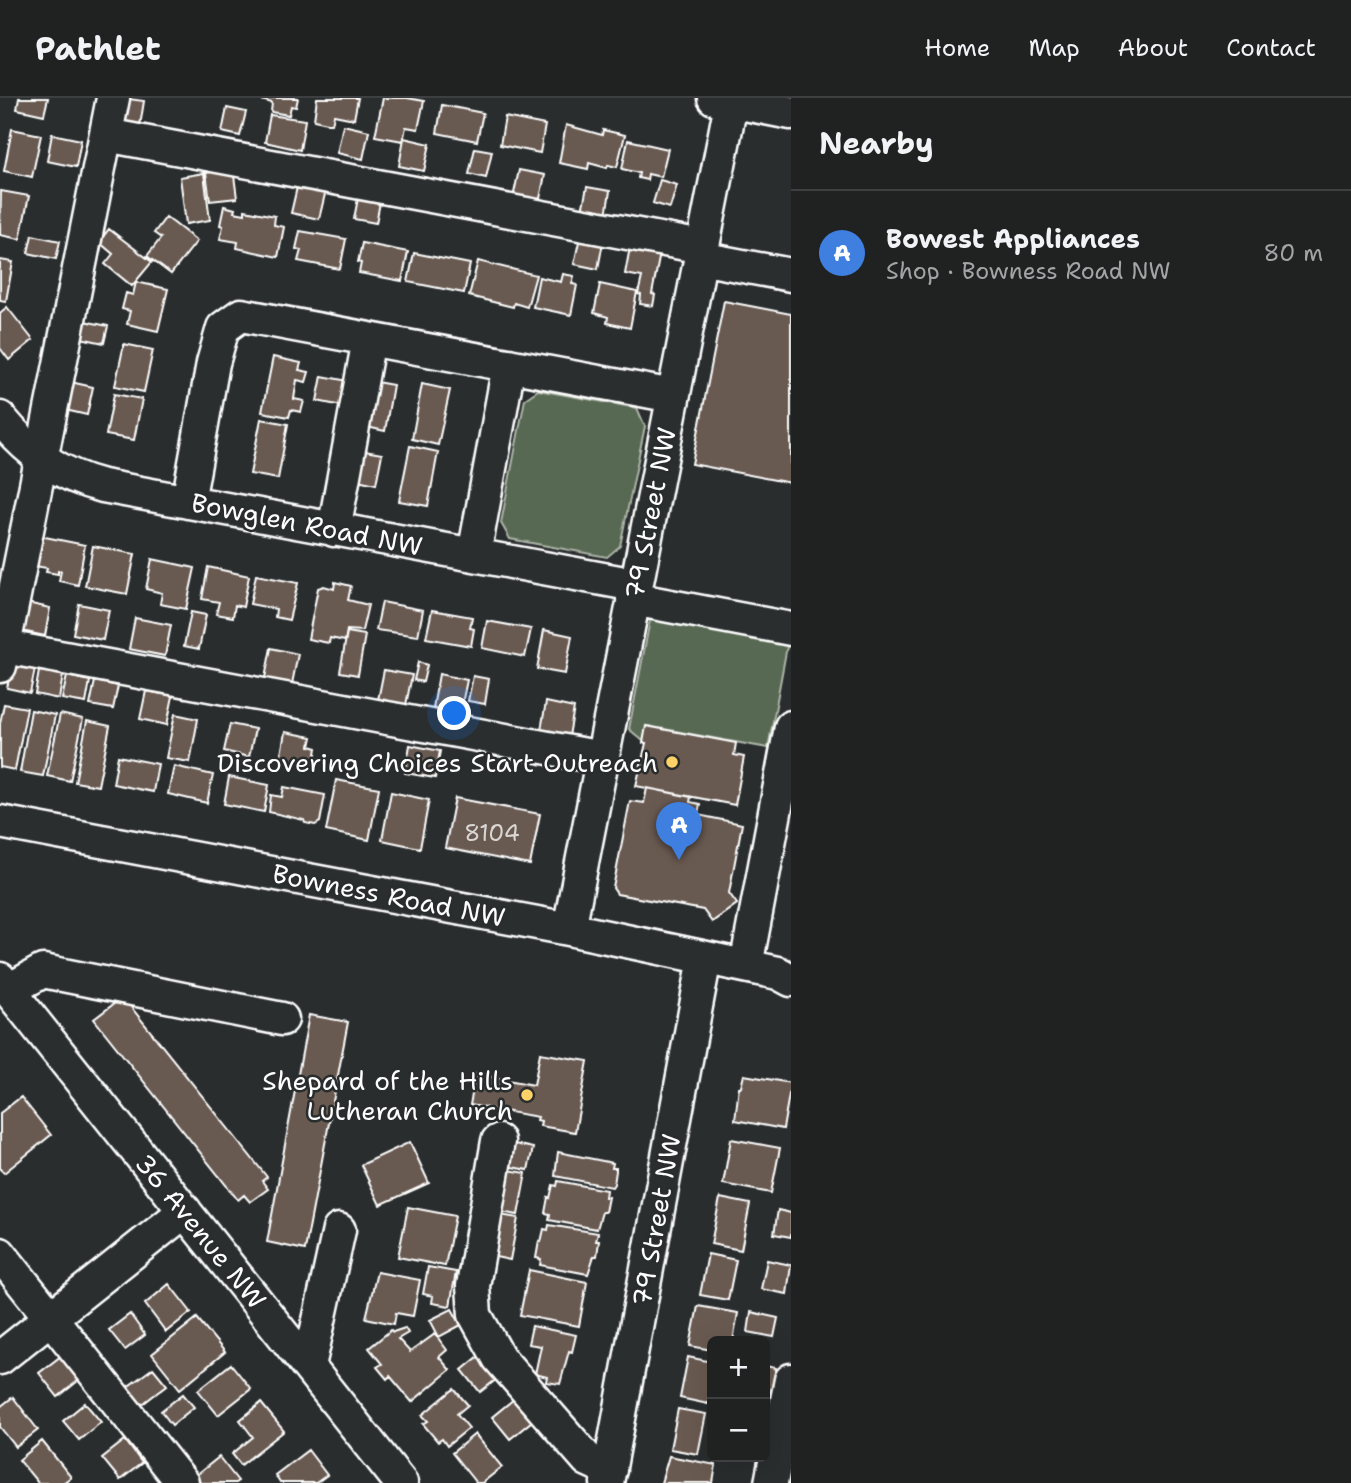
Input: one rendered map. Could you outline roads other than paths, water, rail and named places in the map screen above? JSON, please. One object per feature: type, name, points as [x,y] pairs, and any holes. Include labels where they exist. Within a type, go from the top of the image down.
[{"type":"street","points":[[113,98],[1,653],[602,758]]},
{"type":"street","points":[[726,99],[791,113]]},
{"type":"street","name":"79 Street NW","points":[[569,929],[701,252],[726,99]]},
{"type":"street","points":[[106,135],[701,252],[791,275]]},
{"type":"street","points":[[188,502],[213,363],[223,328],[241,315],[673,396]]},
{"type":"street","points":[[334,530],[369,339]]},
{"type":"street","points":[[474,555],[509,365]]},
{"type":"street","name":"Bowglen Road NW","points":[[0,418],[40,459],[81,480],[474,555],[791,629]]},
{"type":"street","points":[[746,966],[791,727]]},
{"type":"street","name":"Bowness Road NW","points":[[0,822],[569,929],[787,974]]},
{"type":"street","name":"79 Street NW","points":[[609,1476],[705,958]]},
{"type":"street","points":[[4,985],[43,971],[282,1019]]},
{"type":"street","name":"36 Avenue NW","points":[[4,985],[401,1483]]},
{"type":"street","points":[[498,1141],[473,1286],[475,1315],[499,1358],[588,1460],[609,1476]]},
{"type":"street","points":[[0,1358],[185,1211]]},
{"type":"street","points":[[309,1366],[339,1230]]},
{"type":"street","points":[[0,1254],[182,1483]]},
{"type":"street","points":[[771,1483],[791,1380]]},
{"type":"place","name":"Discovering Choices Start Outreach","points":[[672,762]]},
{"type":"place","name":"Bowest Appliances","points":[[679,860]]},
{"type":"place","name":"Shepard of the Hills Lutheran Church","points":[[527,1095]]}]
